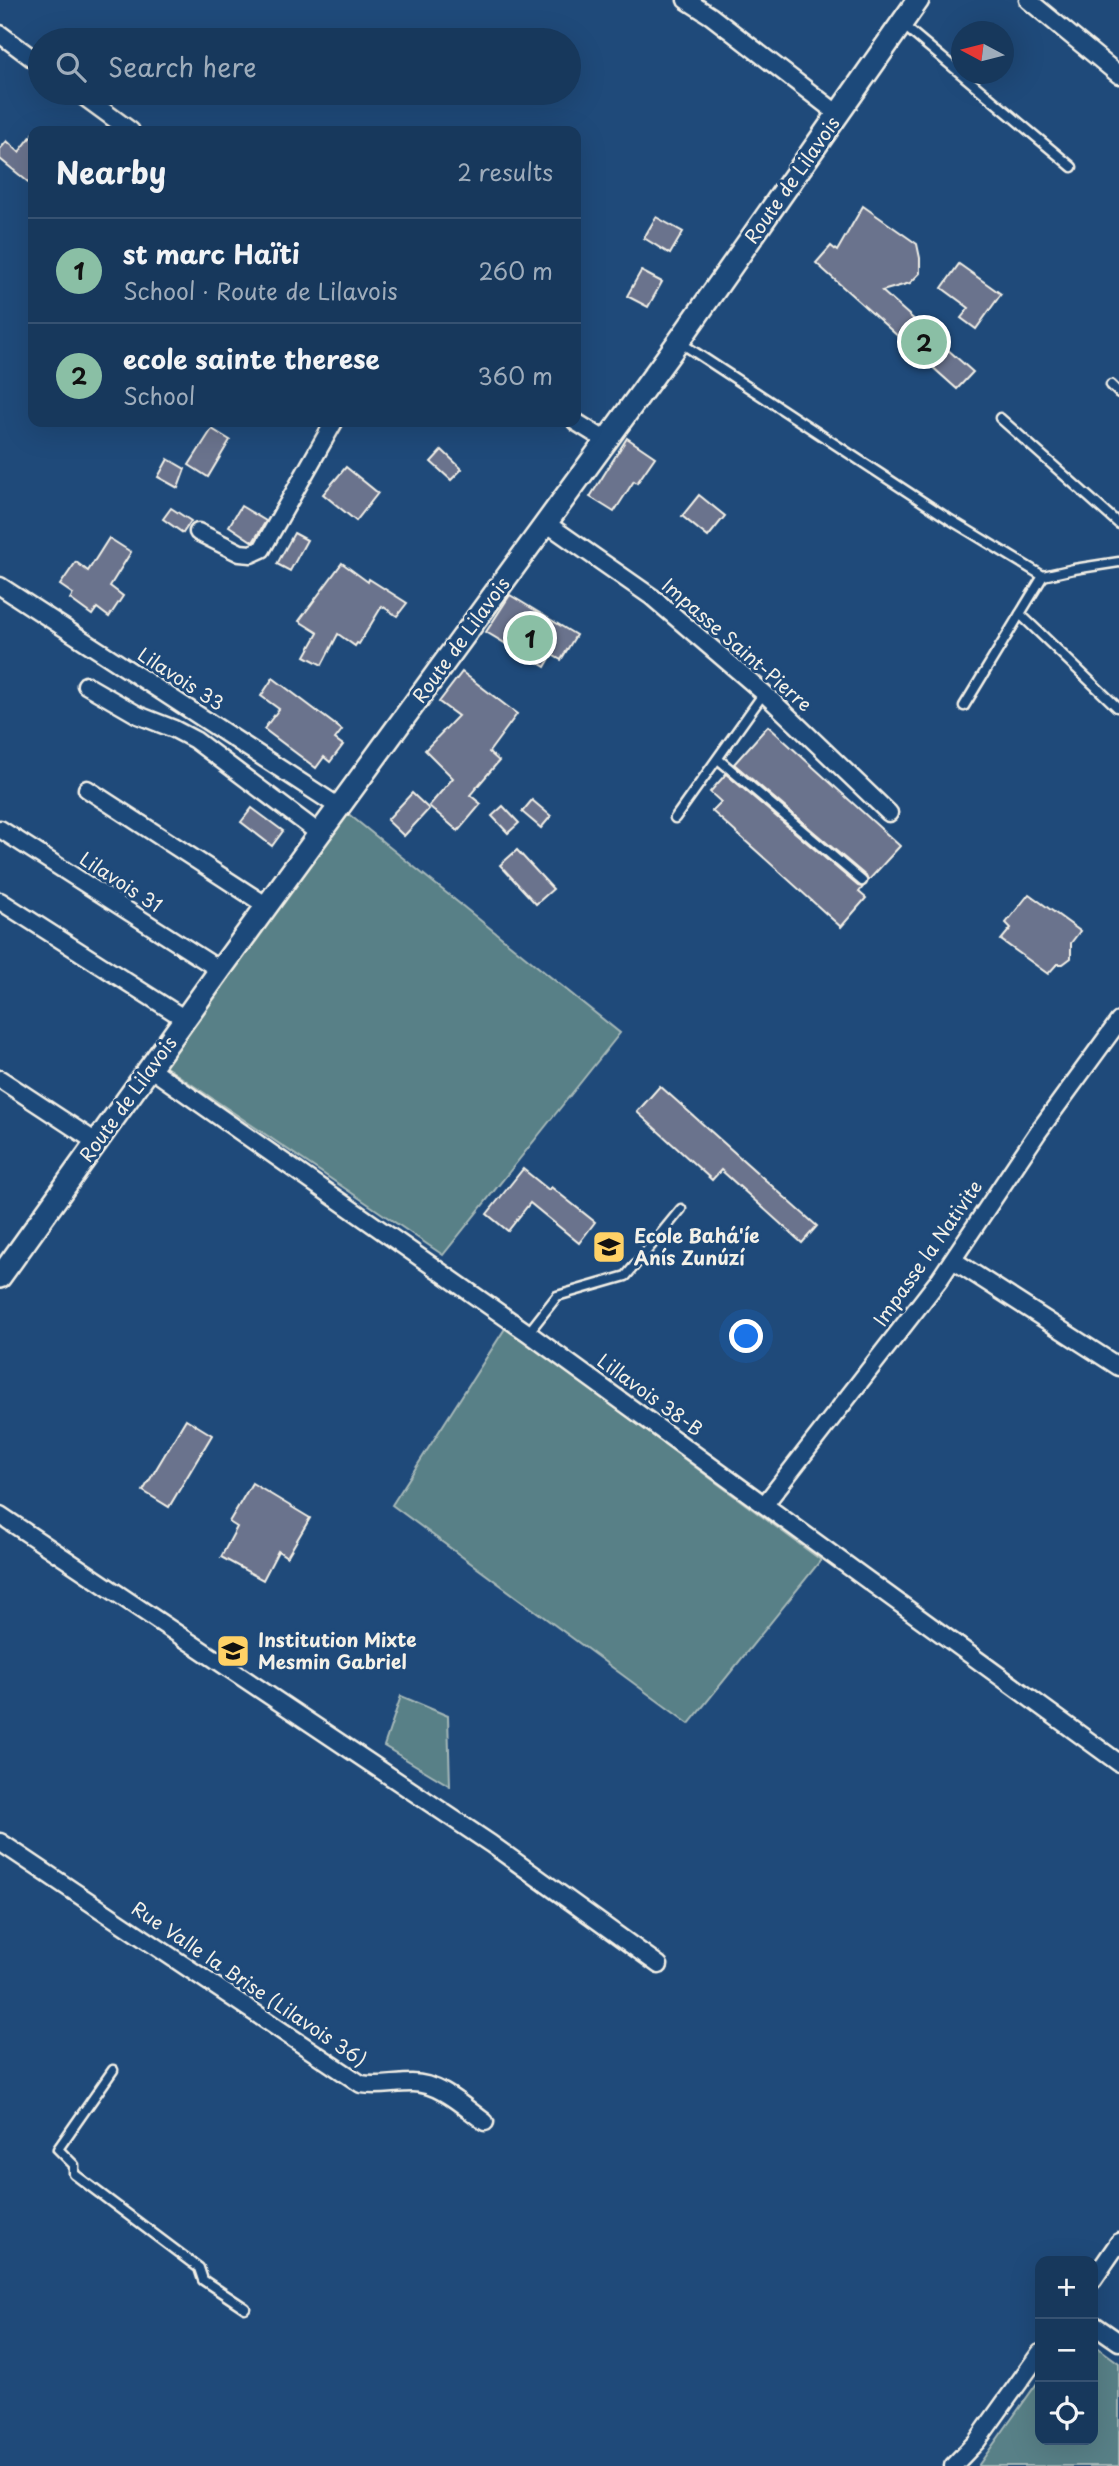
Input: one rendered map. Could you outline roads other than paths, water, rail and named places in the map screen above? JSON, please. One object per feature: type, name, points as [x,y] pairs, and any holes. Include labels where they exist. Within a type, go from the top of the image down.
[{"type":"main road","name":"Route de Lilavois","points":[[0,1277],[220,970],[547,523],[604,440],[679,341],[918,0]]},
{"type":"street","points":[[686,0],[711,16],[838,114]]},
{"type":"street","points":[[1028,0],[1119,75]]},
{"type":"street","points":[[0,34],[28,55]]},
{"type":"street","points":[[95,105],[124,126]]},
{"type":"street","points":[[581,425],[604,440]]},
{"type":"street","points":[[198,532],[240,553],[251,554],[262,549],[331,427]]},
{"type":"street","name":"Impasse Saint-Pierre","points":[[547,523],[652,597],[764,693],[889,813]]},
{"type":"street","name":"Lilavois 33","points":[[0,586],[339,807]]},
{"type":"street","points":[[86,685],[138,715],[195,740],[320,834]]},
{"type":"street","points":[[87,789],[267,906]]},
{"type":"street","name":"Lilavois 31","points":[[0,828],[220,970]]},
{"type":"street","points":[[0,901],[185,1019]]},
{"type":"street","name":"Impasse la Nativite","points":[[765,1504],[953,1260],[1038,1132],[1119,1021]]},
{"type":"street","name":"Lillavois 38-B","points":[[151,1069],[528,1333],[1119,1763]]},
{"type":"street","points":[[0,1079],[96,1142]]},
{"type":"street","points":[[953,1260],[1119,1367]]},
{"type":"street","points":[[0,1515],[491,1844],[659,1965]]},
{"type":"street","name":"Rue Valle la Brise (Lilavois 36)","points":[[0,1842],[361,2084],[378,2087],[425,2084],[439,2090],[485,2122]]},
{"type":"street","points":[[1098,2273],[1119,2242]]},
{"type":"street","points":[[1098,2327],[1119,2342]]},
{"type":"street","points":[[953,2466],[977,2441],[1035,2360]]},
{"type":"lane","points":[[901,23],[1072,167]]},
{"type":"lane","points":[[679,341],[949,519],[1043,576],[1119,562]]},
{"type":"lane","points":[[1111,385],[1119,393]]},
{"type":"lane","points":[[1000,418],[1119,524]]},
{"type":"lane","points":[[964,706],[1043,576]]},
{"type":"lane","points":[[1020,614],[1117,707]]},
{"type":"lane","points":[[675,818],[764,693]]},
{"type":"lane","points":[[718,758],[862,881]]},
{"type":"lane","points":[[528,1333],[557,1296],[626,1276],[681,1209]]},
{"type":"lane","points":[[113,2070],[58,2149],[74,2165],[74,2174],[199,2268],[203,2280],[245,2308]]},
{"type":"place","name":"ecole sainte therese","points":[[924,342]]},
{"type":"place","name":"st marc Haïti","points":[[530,638]]},
{"type":"place","name":"Ecole Bahá'íe Anís Zunúzí","points":[[609,1247]]},
{"type":"place","name":"Institution Mixte Mesmin Gabriel","points":[[233,1651]]}]
